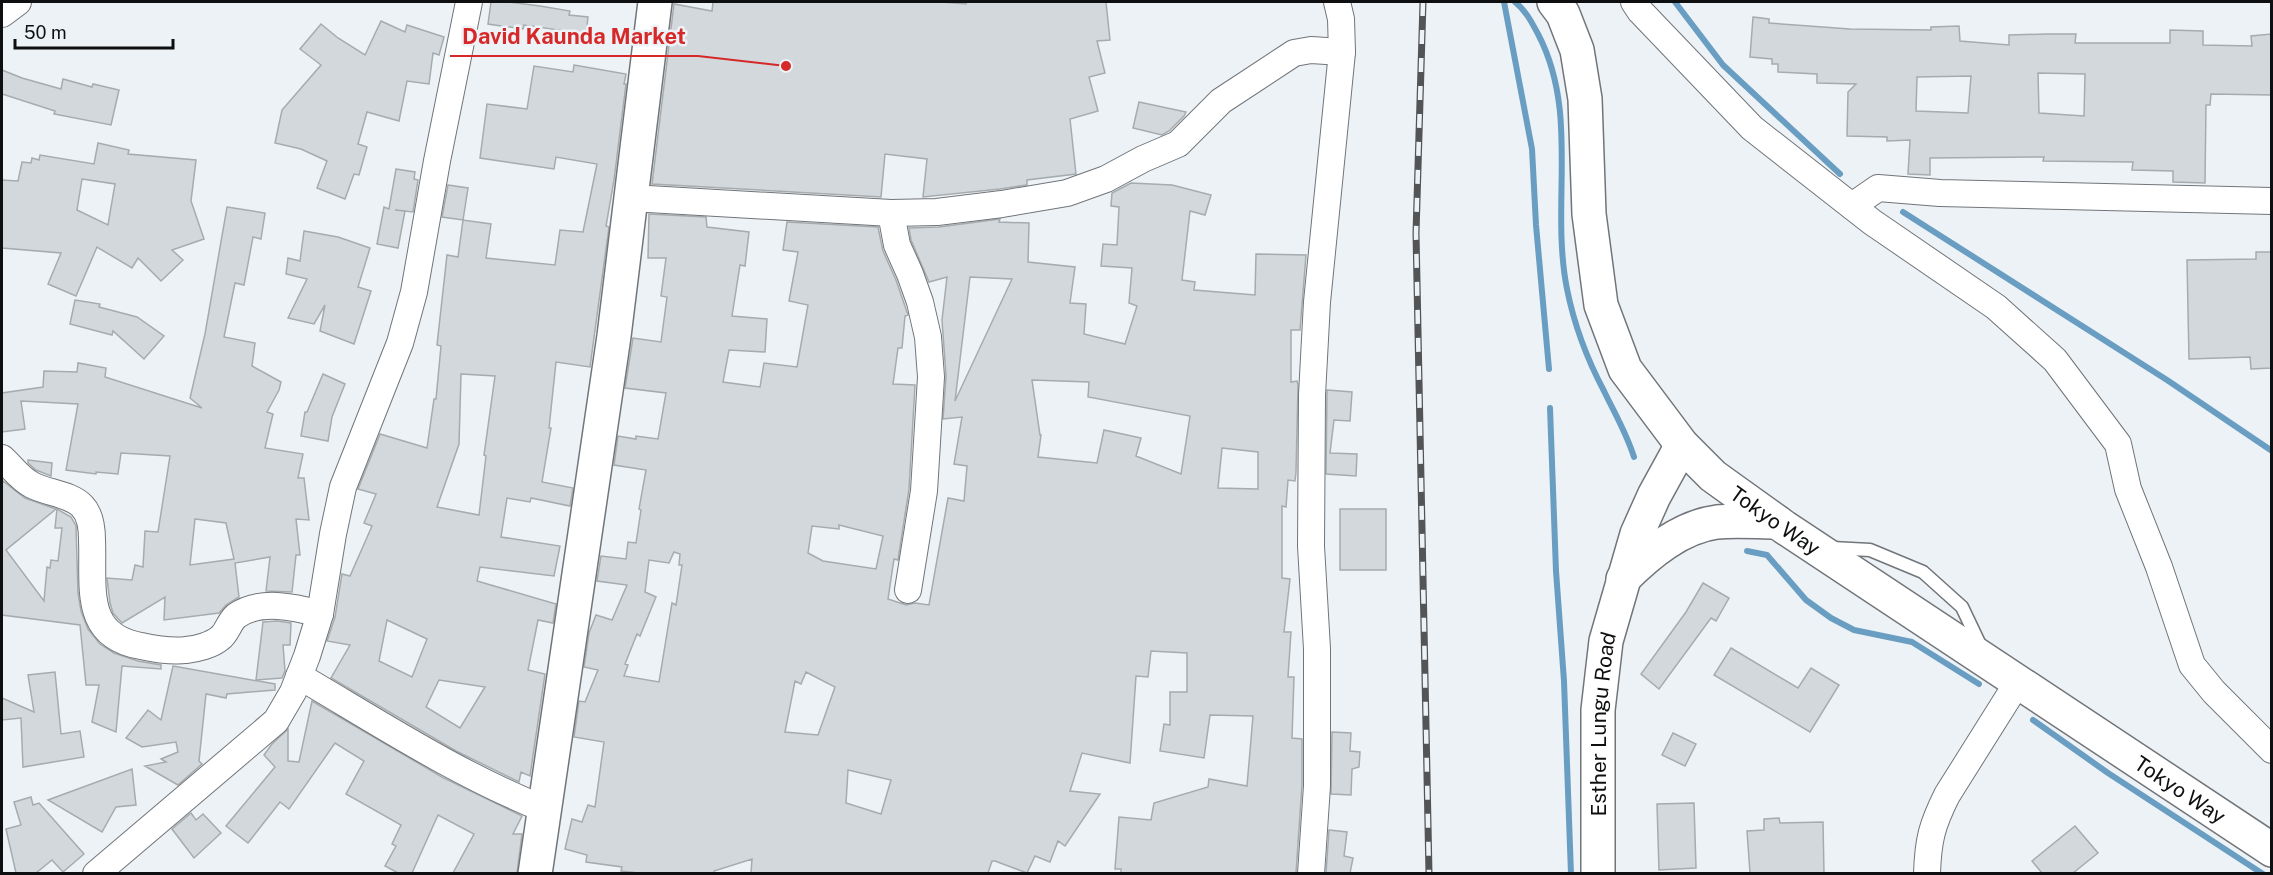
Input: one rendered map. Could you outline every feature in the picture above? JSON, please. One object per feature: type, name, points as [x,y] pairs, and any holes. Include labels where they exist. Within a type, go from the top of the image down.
[{"type":"street","points":[[2,14],[18,2]]},
{"type":"street","points":[[96,873],[276,721],[293,692],[320,614],[343,487],[400,343],[414,292],[437,161],[470,2]]},
{"type":"street","points":[[535,873],[610,359],[655,2]]},
{"type":"street","points":[[1311,873],[1317,786],[1317,649],[1311,546],[1312,395],[1317,302],[1342,52],[1341,19],[1337,2]]},
{"type":"street","name":"Tokyo Way","points":[[1554,2],[1563,14],[1577,50],[1585,99],[1589,214],[1601,305],[1625,369],[1682,445],[1713,476],[1777,522],[2271,850]]},
{"type":"street","points":[[1634,2],[1752,128],[1852,206],[1996,307],[2055,360],[2118,444],[2128,489],[2159,567],[2192,664],[2214,692],[2271,750]]},
{"type":"street","points":[[631,198],[891,213],[937,212],[1067,193],[1106,179],[1143,159],[1178,144],[1221,101],[1294,53],[1311,50],[1342,52]]},
{"type":"street","points":[[1852,206],[1878,188],[1940,193],[2271,201]]},
{"type":"street","points":[[891,213],[897,245],[920,302],[927,337],[931,377],[924,491],[908,590]]},
{"type":"street","name":"Esther Lungu Road","points":[[1599,873],[1598,710],[1606,641],[1637,534],[1654,496],[1682,445]]},
{"type":"street","points":[[2,458],[30,484],[82,505],[89,518],[92,534],[92,588],[96,611],[103,627],[112,637],[132,645],[183,651],[200,648],[221,638],[236,616],[257,607],[299,609],[320,614]]},
{"type":"street","name":"Esther Lungu Road","points":[[1623,579],[1646,556],[1676,536],[1716,522],[1777,522]]},
{"type":"street","points":[[299,676],[466,774],[544,808]]},
{"type":"street","points":[[1926,873],[1928,843],[1938,813],[2018,682]]},
{"type":"building","points":[[491,2],[540,6],[570,11],[569,15],[588,17],[586,34],[524,25],[523,29],[488,24]]},
{"type":"building","points":[[713,2],[941,2],[966,4],[966,2],[1106,2],[1110,40],[1097,41],[1105,73],[1089,77],[1098,111],[1070,119],[1076,174],[1027,180],[1027,185],[923,197],[927,159],[885,154],[881,197],[652,184],[674,4],[712,11]]},
{"type":"building","points":[[1753,17],[1769,19],[1769,23],[1850,29],[1931,30],[1931,27],[1959,26],[1960,41],[2009,45],[2009,35],[2046,34],[2076,34],[2075,43],[2170,43],[2170,30],[2203,31],[2203,45],[2252,46],[2251,36],[2271,34],[2271,95],[2211,94],[2210,105],[2206,105],[2205,183],[2173,182],[2173,171],[2132,170],[2133,162],[2043,161],[2044,157],[1930,158],[1930,175],[1908,174],[1910,140],[1887,141],[1887,137],[1847,136],[1848,92],[1856,84],[1817,83],[1817,74],[1778,72],[1778,64],[1772,64],[1772,59],[1750,57]],"holes":[[[2038,73],[2085,74],[2084,116],[2039,113]],[[1971,76],[1968,113],[1916,111],[1917,77]]]},
{"type":"building","points":[[381,21],[405,32],[407,25],[444,37],[439,55],[433,53],[429,84],[407,81],[399,121],[367,112],[358,144],[367,147],[359,175],[354,174],[345,199],[317,188],[327,161],[301,149],[275,143],[282,110],[321,65],[300,49],[321,24],[365,55]]},
{"type":"building","points":[[574,65],[626,74],[624,84],[626,84],[606,226],[609,227],[590,367],[556,362],[549,428],[551,428],[542,482],[573,488],[570,506],[531,498],[530,502],[507,498],[501,537],[560,546],[554,576],[480,567],[477,581],[556,604],[553,623],[538,620],[528,670],[545,674],[530,776],[521,772],[519,782],[456,751],[331,678],[350,645],[327,641],[335,617],[342,574],[350,576],[372,526],[364,523],[376,494],[358,489],[380,434],[427,448],[434,399],[436,399],[441,346],[437,345],[447,255],[458,257],[463,220],[491,224],[486,258],[555,265],[560,230],[583,232],[597,164],[556,157],[554,169],[480,158],[487,104],[527,109],[534,66],[573,72]],"holes":[[[461,374],[495,376],[484,455],[486,456],[479,515],[437,507],[459,444]],[[387,620],[427,639],[412,677],[379,661]],[[439,680],[485,687],[460,728],[426,707]]]},
{"type":"building","points":[[2,70],[61,89],[63,79],[92,87],[93,84],[119,90],[111,125],[54,114],[55,111],[2,94]]},
{"type":"building","points":[[1139,102],[1186,112],[1169,131],[1162,135],[1133,128]]},
{"type":"building","points":[[98,143],[129,150],[128,154],[196,160],[191,201],[204,239],[172,250],[183,260],[161,281],[138,258],[132,268],[97,247],[76,296],[48,284],[61,253],[2,248],[2,180],[18,181],[22,162],[31,163],[32,158],[39,160],[40,155],[94,164]],"holes":[[[82,179],[115,184],[108,225],[77,210]]]},
{"type":"building","points":[[396,169],[415,172],[414,179],[418,180],[413,212],[405,211],[398,248],[377,244],[384,207],[389,209]]},
{"type":"building","points":[[1131,183],[1172,185],[1211,195],[1205,215],[1190,211],[1182,280],[1195,282],[1194,290],[1255,295],[1256,254],[1306,255],[1300,330],[1291,330],[1291,382],[1297,381],[1298,385],[1296,472],[1295,481],[1288,480],[1286,507],[1282,506],[1282,578],[1290,579],[1284,632],[1291,632],[1288,677],[1294,677],[1292,738],[1302,739],[1302,785],[1296,873],[1121,873],[1121,869],[1115,869],[1119,817],[1151,820],[1154,803],[1208,787],[1209,779],[1247,786],[1253,716],[1210,715],[1204,758],[1160,751],[1164,724],[1170,725],[1170,692],[1187,692],[1187,653],[1151,651],[1148,677],[1136,676],[1130,763],[1082,753],[1070,791],[1100,794],[1065,846],[1058,841],[1050,862],[1035,856],[1027,873],[992,861],[988,873],[751,873],[752,859],[714,871],[714,873],[639,873],[621,871],[622,867],[586,862],[587,855],[565,849],[572,819],[582,822],[588,805],[595,807],[604,742],[574,737],[579,701],[585,702],[598,670],[584,667],[589,633],[596,615],[612,620],[627,585],[597,581],[601,556],[626,559],[628,542],[636,543],[641,510],[639,509],[646,470],[614,465],[618,436],[658,439],[666,393],[625,388],[633,338],[661,342],[667,297],[661,296],[666,258],[648,258],[649,214],[706,217],[707,227],[749,232],[745,266],[740,265],[732,316],[767,319],[765,352],[729,350],[723,382],[760,387],[764,363],[797,367],[808,305],[789,301],[798,252],[783,250],[787,222],[878,227],[883,251],[908,315],[905,316],[902,348],[898,348],[893,384],[915,385],[909,489],[898,560],[894,559],[888,599],[906,605],[915,603],[929,605],[948,498],[964,501],[967,466],[954,464],[962,417],[943,419],[946,376],[942,320],[947,277],[929,282],[911,240],[909,228],[939,227],[1000,219],[999,222],[1029,223],[1028,262],[1075,267],[1070,303],[1086,304],[1084,334],[1125,344],[1137,306],[1129,303],[1132,268],[1101,266],[1103,244],[1117,245],[1119,207],[1111,206],[1112,193]],"holes":[[[970,277],[1012,279],[955,401]],[[1032,380],[1089,382],[1088,397],[1190,416],[1181,474],[1136,456],[1141,438],[1104,430],[1097,463],[1038,457],[1041,435]],[[1222,448],[1258,452],[1258,489],[1218,488]],[[839,525],[883,536],[876,569],[823,561],[808,553],[812,526],[839,529]],[[674,552],[680,554],[679,565],[682,565],[676,605],[672,603],[659,682],[624,676],[628,665],[625,664],[637,634],[640,636],[656,597],[645,592],[649,560],[669,563]],[[806,672],[835,687],[818,735],[785,732],[795,681],[801,684]],[[848,770],[891,780],[881,814],[846,803]]]},
{"type":"building","points":[[448,185],[468,188],[463,220],[442,217]]},
{"type":"building","points":[[227,207],[265,213],[261,239],[253,237],[244,285],[235,283],[224,337],[255,343],[252,366],[281,382],[267,412],[273,414],[265,448],[303,454],[298,478],[304,478],[309,520],[296,519],[300,555],[296,555],[292,592],[266,591],[270,557],[235,563],[239,597],[226,605],[219,613],[164,620],[165,597],[122,623],[113,613],[107,578],[132,580],[135,565],[143,567],[145,531],[158,532],[170,456],[121,453],[118,474],[66,470],[78,404],[21,401],[25,429],[2,432],[2,393],[43,387],[44,371],[77,372],[78,363],[106,368],[105,377],[202,408],[190,398],[205,334]],"holes":[[[195,519],[226,523],[234,559],[190,565]]]},
{"type":"building","points":[[304,231],[338,237],[370,248],[358,287],[371,291],[354,344],[320,331],[325,305],[314,324],[288,318],[307,279],[286,274],[288,258],[300,261]]},
{"type":"building","points":[[2256,252],[2271,252],[2271,368],[2251,369],[2250,357],[2189,359],[2187,260],[2256,259]]},
{"type":"building","points":[[75,300],[100,304],[99,307],[137,317],[164,336],[144,359],[113,331],[112,335],[70,324]]},
{"type":"building","points":[[323,374],[345,384],[332,417],[328,441],[301,436],[305,412],[307,412]]},
{"type":"building","points":[[1327,390],[1352,392],[1350,421],[1334,420],[1330,453],[1357,454],[1356,476],[1326,474]]},
{"type":"building","points":[[28,460],[52,463],[51,476],[36,470],[28,463]]},
{"type":"building","points":[[3,481],[25,498],[56,509],[6,550],[44,601],[47,567],[50,568],[51,560],[58,561],[62,528],[55,528],[57,509],[71,517],[76,526],[78,593],[81,611],[88,629],[100,644],[114,653],[138,661],[161,665],[161,669],[122,666],[116,732],[92,722],[99,685],[86,685],[80,625],[2,615]]},
{"type":"building","points":[[1340,509],[1386,509],[1386,570],[1340,570]]},
{"type":"building","points":[[1703,583],[1729,598],[1716,621],[1711,618],[1659,689],[1641,674],[1686,612]]},
{"type":"building","points":[[263,622],[291,623],[290,645],[283,645],[285,671],[282,678],[256,680]]},
{"type":"building","points":[[1731,648],[1798,688],[1811,668],[1839,685],[1810,732],[1714,675]]},
{"type":"building","points":[[173,666],[275,684],[275,690],[227,694],[226,698],[206,694],[199,761],[202,764],[178,785],[145,766],[166,762],[161,759],[178,752],[176,742],[142,747],[126,738],[148,710],[161,720]]},
{"type":"building","points":[[55,672],[61,734],[80,731],[84,757],[23,767],[21,718],[2,720],[2,698],[34,712],[28,675]]},
{"type":"building","points":[[312,701],[442,777],[522,816],[513,834],[522,834],[517,873],[453,873],[474,834],[438,815],[412,873],[398,873],[385,866],[396,846],[392,844],[401,825],[346,794],[364,761],[335,743],[289,809],[280,802],[248,843],[226,826],[275,767],[264,755],[288,729],[288,761],[299,762]]},
{"type":"building","points":[[1332,732],[1351,733],[1350,751],[1360,752],[1359,767],[1352,769],[1351,795],[1331,794]]},
{"type":"building","points":[[1673,733],[1696,744],[1685,766],[1662,755]]},
{"type":"building","points":[[132,769],[136,805],[116,807],[102,832],[48,800]]},
{"type":"building","points":[[31,797],[33,805],[39,803],[84,854],[63,872],[52,860],[36,873],[16,873],[6,829],[21,825],[14,802]]},
{"type":"building","points":[[1694,803],[1696,868],[1659,870],[1657,804]]},
{"type":"building","points":[[191,813],[196,820],[203,814],[221,833],[194,858],[172,829]]},
{"type":"building","points":[[1779,818],[1780,823],[1823,822],[1824,873],[1750,873],[1747,831],[1764,830],[1764,819]]},
{"type":"building","points":[[2075,826],[2098,853],[2073,873],[2042,873],[2032,861]]},
{"type":"building","points":[[1329,830],[1347,832],[1344,856],[1353,858],[1350,873],[1326,873]]},
{"type":"waterway","points":[[1504,2],[1532,149],[1536,225],[1549,369]]},
{"type":"waterway","points":[[1515,2],[1531,21],[1538,34],[1551,64],[1558,96],[1562,160],[1561,225],[1570,302],[1587,354],[1634,457]]},
{"type":"waterway","points":[[1675,2],[1723,65],[1840,174]]},
{"type":"waterway","points":[[1903,212],[2167,380],[2272,451]]},
{"type":"waterway","points":[[1550,408],[1571,874]]},
{"type":"waterway","points":[[1747,551],[1767,555],[1806,600],[1831,618],[1854,630],[1912,642],[1979,684]]},
{"type":"waterway","points":[[2033,720],[2108,773],[2263,874]]},
{"type":"railway","points":[[1423,2],[1416,233],[1429,874]]},
{"type":"place","name":"David Kaunda Market","points":[[786,66]]}]
